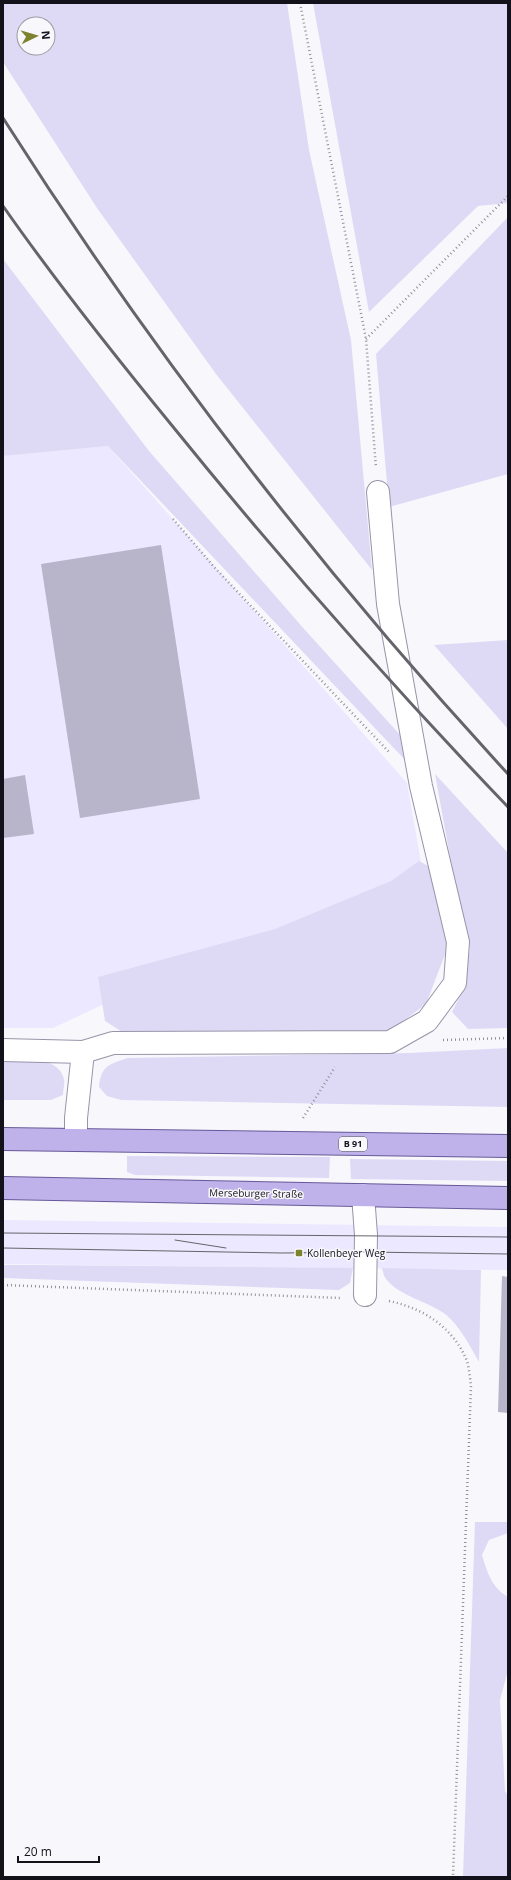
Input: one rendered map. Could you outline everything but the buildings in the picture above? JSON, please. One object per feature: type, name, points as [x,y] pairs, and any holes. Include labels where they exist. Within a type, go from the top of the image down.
[{"type":"main road","name":"B 91","points":[[3,1139],[508,1146]]},
{"type":"main road","name":"Merseburger Straße","points":[[3,1188],[508,1198]]},
{"type":"lane","points":[[3,1050],[83,1052],[113,1043],[390,1042],[427,1021],[455,983],[458,942],[421,786],[388,604],[378,492]]},
{"type":"lane","points":[[76,1140],[76,1118],[83,1052]]},
{"type":"lane","points":[[363,1195],[366,1235],[365,1296]]},
{"type":"path","points":[[300,3],[366,339],[378,492]]},
{"type":"path","points":[[366,339],[508,196]]},
{"type":"path","points":[[173,519],[215,568],[394,758]]},
{"type":"path","points":[[437,1041],[508,1038]]},
{"type":"path","points":[[302,1119],[351,1043]]},
{"type":"path","points":[[3,1286],[345,1298],[365,1296],[402,1304],[430,1315],[450,1334],[467,1361],[471,1386],[453,1877]]},
{"type":"shaded area","points":[[3,3],[287,3],[309,150],[351,340],[372,570],[216,374],[97,208],[3,62]]},
{"type":"shaded area","points":[[313,3],[508,3],[508,203],[478,206],[369,312]]},
{"type":"shaded area","points":[[508,217],[508,474],[389,507],[376,354]]},
{"type":"shaded area","points":[[3,259],[149,451],[305,630],[402,737],[407,762],[108,446],[3,456]]},
{"type":"shaded area","points":[[108,446],[407,783],[423,874],[121,996],[53,1028],[3,1028],[3,456]]},
{"type":"shaded area","points":[[508,640],[508,729],[434,645]]},
{"type":"shaded area","points":[[435,774],[508,853],[508,1028],[468,1029],[452,1012],[464,988],[470,948],[453,873]]},
{"type":"shaded area","points":[[419,861],[430,867],[449,944],[426,1004],[386,1034],[124,1033],[105,1021],[98,977],[275,929],[391,881]]},
{"type":"shaded area","points":[[508,1048],[508,1107],[121,1100],[107,1096],[99,1087],[102,1074],[108,1066],[128,1058],[409,1053]]},
{"type":"shaded area","points":[[3,1060],[38,1060],[55,1066],[60,1071],[64,1079],[63,1095],[51,1100],[3,1100]]},
{"type":"shaded area","points":[[127,1156],[330,1157],[329,1178],[135,1175],[127,1172]]},
{"type":"shaded area","points":[[350,1159],[508,1161],[508,1181],[351,1179]]},
{"type":"shaded area","points":[[3,1220],[508,1227],[508,1270],[3,1264]]},
{"type":"shaded area","points":[[3,1265],[353,1268],[350,1283],[339,1290],[3,1278]]},
{"type":"shaded area","points":[[382,1268],[481,1270],[479,1362],[464,1336],[445,1314],[398,1290],[385,1277]]},
{"type":"shaded area","points":[[475,1522],[508,1522],[508,1533],[489,1540],[482,1555],[488,1573],[494,1584],[508,1597],[508,1670],[500,1700],[505,1791],[508,1796],[508,1877],[463,1877]]},
{"type":"tram line","points":[[3,1233],[508,1237]]},
{"type":"tram line","points":[[175,1240],[226,1248]]},
{"type":"tram line","points":[[3,1248],[282,1253],[366,1252],[508,1254]]},
{"type":"railway","points":[[3,118],[118,290],[241,457],[305,539],[371,619],[508,774]]},
{"type":"railway","points":[[3,206],[44,263],[108,346],[254,525],[421,715],[508,807]]},
{"type":"place","name":"Kollenbeyer Weg","points":[[299,1253]]}]
